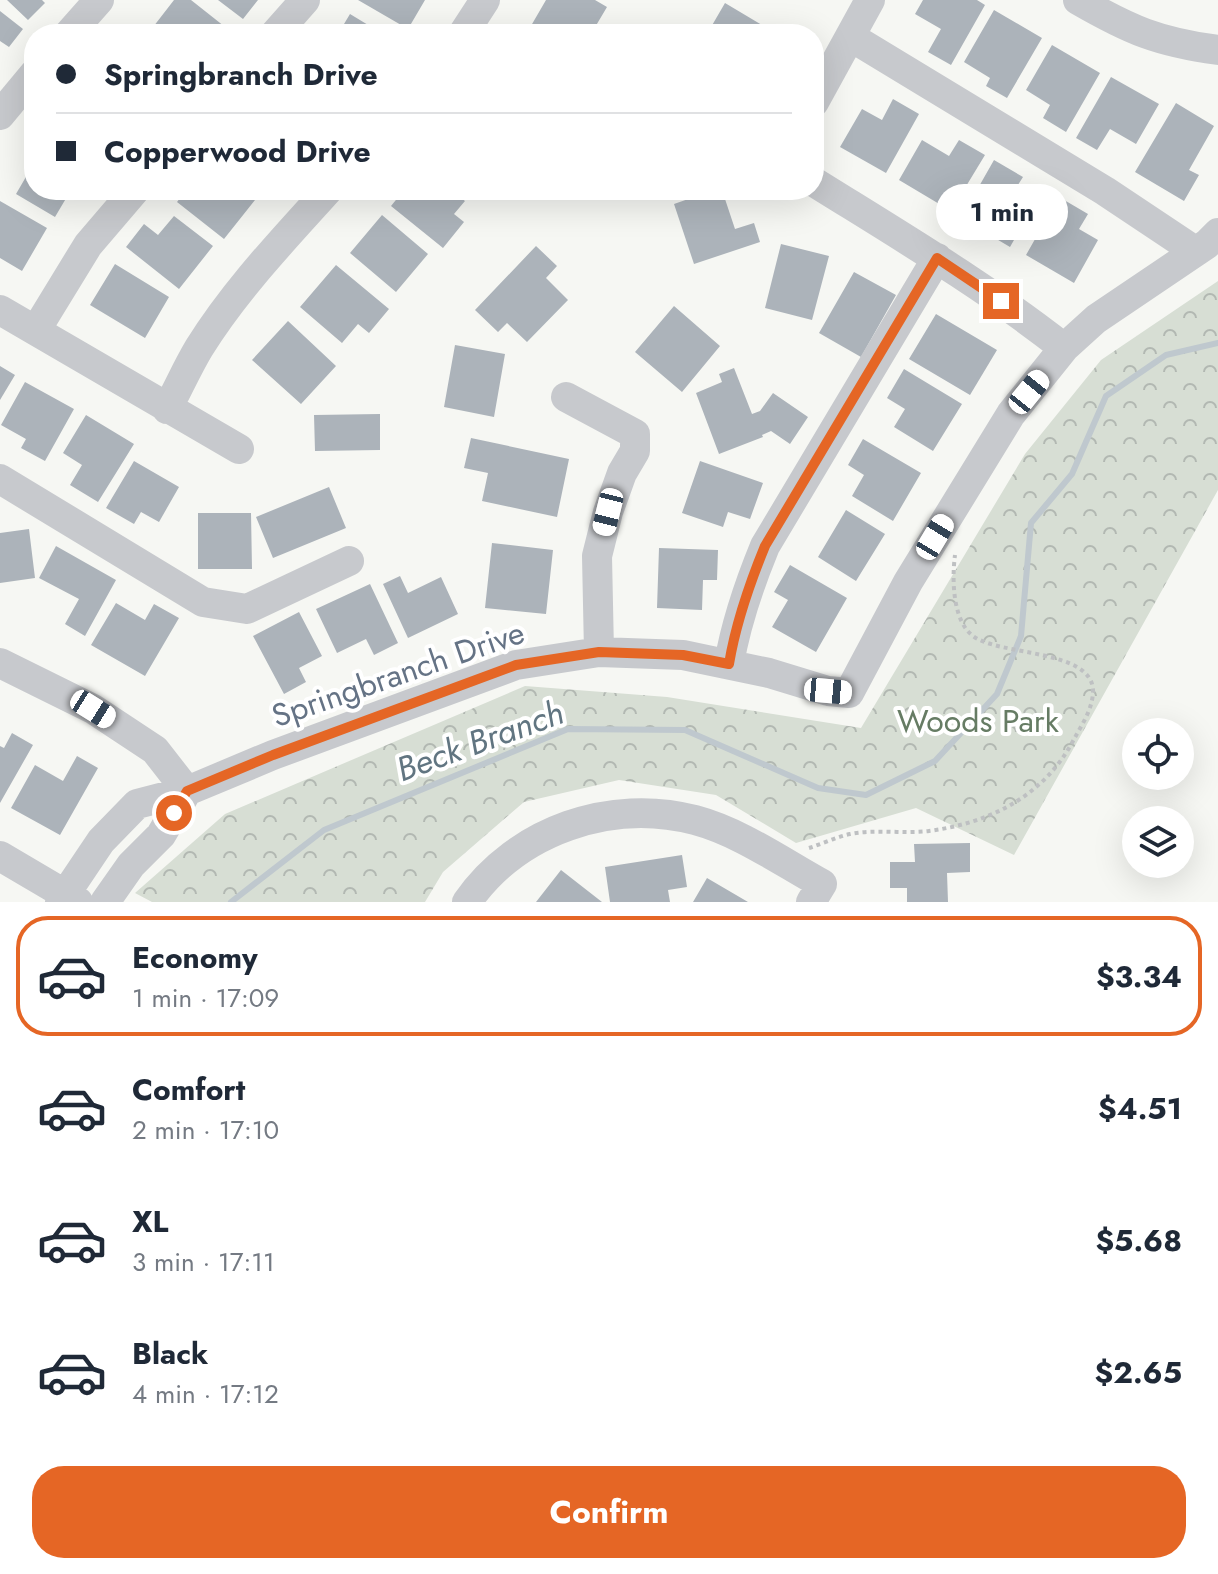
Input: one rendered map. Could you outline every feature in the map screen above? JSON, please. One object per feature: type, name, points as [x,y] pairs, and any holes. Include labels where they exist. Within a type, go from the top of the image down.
[{"type":"street","points":[[78,24],[99,0]]},
{"type":"street","points":[[284,24],[305,0]]},
{"type":"street","points":[[469,24],[485,0]]},
{"type":"street","points":[[824,84],[870,0]]},
{"type":"street","points":[[1078,0],[1125,27],[1157,39],[1218,50]]},
{"type":"street","points":[[851,37],[1105,191],[1206,242]]},
{"type":"street","points":[[0,115],[24,86]]},
{"type":"street","points":[[824,188],[937,258],[1022,315],[1064,348]]},
{"type":"street","points":[[36,330],[88,245],[126,200]]},
{"type":"street","points":[[167,409],[198,350],[221,316],[262,263],[319,200]]},
{"type":"street","name":"Springbranch Drive","points":[[68,899],[101,841],[137,804],[187,791],[273,755],[516,665],[599,652],[683,655],[769,673],[828,691],[849,693],[908,582],[1011,414],[1064,348],[1096,319],[1206,242]]},
{"type":"street","points":[[729,664],[735,629],[765,546],[937,258]]},
{"type":"street","points":[[0,310],[239,449]]},
{"type":"street","points":[[566,397],[635,434],[635,451],[622,473],[597,556],[599,652]]},
{"type":"street","points":[[0,479],[203,602],[247,609],[349,561]]},
{"type":"street","points":[[0,663],[93,709],[155,750],[187,791],[161,835],[131,865],[105,902]]},
{"type":"street","points":[[467,902],[495,867],[524,845],[589,820],[625,814],[662,814],[697,821],[731,834],[816,893]]},
{"type":"street","points":[[123,819],[151,845]]},
{"type":"street","points":[[0,856],[68,899]]},
{"type":"path","points":[[798,848],[810,848],[850,834],[928,831],[970,823],[1008,808],[1027,796],[1051,773],[1068,749],[1088,711],[1093,692],[1091,679],[1082,669],[1062,660],[994,645],[972,636],[963,624],[956,603],[953,568],[955,555],[962,543]]},
{"type":"green space","name":"Woods Park","points":[[1218,281],[1218,490],[1014,855],[916,808],[796,843],[716,795],[619,780],[524,802],[443,872],[425,902],[152,902],[135,893],[225,814],[525,686],[667,697],[861,728],[1025,454],[1101,360]]},
{"type":"building","points":[[7,0],[42,0],[45,3],[28,20]]},
{"type":"building","points":[[174,0],[191,0],[221,24],[155,24]]},
{"type":"building","points":[[218,0],[258,0],[243,19]]},
{"type":"building","points":[[358,0],[425,0],[411,24],[399,24]]},
{"type":"building","points":[[546,0],[595,0],[607,7],[597,24],[532,24]]},
{"type":"building","points":[[923,0],[977,0],[985,5],[951,65],[928,52],[941,29],[915,14]]},
{"type":"building","points":[[725,3],[760,24],[713,24]]},
{"type":"building","points":[[994,10],[1042,38],[1007,98],[986,86],[990,78],[964,62]]},
{"type":"building","points":[[0,11],[23,29],[9,47],[0,41]]},
{"type":"building","points":[[350,14],[366,24],[344,24]]},
{"type":"building","points":[[1052,45],[1100,73],[1066,132],[1043,118],[1050,105],[1026,90]]},
{"type":"building","points":[[1111,77],[1159,104],[1136,144],[1110,129],[1097,150],[1076,138]]},
{"type":"building","points":[[893,99],[919,114],[886,173],[840,147],[862,109],[882,120]]},
{"type":"building","points":[[1176,103],[1214,126],[1189,170],[1199,175],[1184,201],[1135,172]]},
{"type":"building","points":[[922,140],[949,156],[959,140],[985,155],[951,211],[899,180]]},
{"type":"building","points":[[994,160],[1023,177],[1014,191],[1035,203],[1010,247],[961,218]]},
{"type":"building","points":[[24,180],[24,199],[16,194]]},
{"type":"building","points":[[1059,197],[1088,214],[1079,229],[1098,240],[1074,283],[1026,255]]},
{"type":"building","points":[[26,200],[65,200],[55,217]]},
{"type":"building","points":[[178,200],[255,200],[224,239],[177,202]]},
{"type":"building","points":[[396,200],[464,200],[454,214],[464,222],[443,248],[391,206]]},
{"type":"building","points":[[685,200],[725,200],[735,229],[754,223],[760,242],[694,264],[674,204]]},
{"type":"building","points":[[0,201],[47,228],[22,271],[0,258]]},
{"type":"building","points":[[382,215],[428,254],[396,292],[350,253]]},
{"type":"building","points":[[174,216],[213,246],[179,289],[126,247],[144,224],[158,235]]},
{"type":"building","points":[[781,244],[829,256],[812,320],[765,308]]},
{"type":"building","points":[[536,246],[557,266],[546,278],[568,300],[527,342],[507,323],[498,332],[475,310]]},
{"type":"building","points":[[115,264],[169,297],[145,338],[90,305]]},
{"type":"building","points":[[336,265],[389,309],[369,333],[358,324],[342,343],[300,307]]},
{"type":"building","points":[[854,272],[896,295],[861,357],[819,333]]},
{"type":"building","points":[[674,306],[720,346],[682,392],[635,352]]},
{"type":"building","points":[[936,314],[997,350],[970,395],[909,359]]},
{"type":"building","points":[[288,321],[336,366],[301,404],[252,360]]},
{"type":"building","points":[[455,345],[505,354],[494,417],[444,407]]},
{"type":"building","points":[[0,366],[15,375],[0,400]]},
{"type":"building","points":[[734,368],[752,414],[760,411],[773,393],[808,417],[790,444],[771,431],[719,454],[696,393],[722,382],[719,374]]},
{"type":"building","points":[[904,369],[962,404],[933,451],[894,427],[905,409],[887,398]]},
{"type":"building","points":[[25,382],[74,409],[45,461],[21,448],[26,439],[1,425]]},
{"type":"building","points":[[380,414],[380,450],[315,451],[314,415]]},
{"type":"building","points":[[86,415],[134,444],[98,502],[70,485],[82,465],[63,453]]},
{"type":"building","points":[[471,438],[569,459],[557,517],[482,501],[488,473],[464,468]]},
{"type":"building","points":[[863,439],[921,473],[893,521],[852,496],[864,475],[848,465]]},
{"type":"building","points":[[134,461],[179,487],[159,522],[141,512],[134,524],[106,508]]},
{"type":"building","points":[[700,461],[763,483],[750,519],[728,512],[723,527],[682,513]]},
{"type":"building","points":[[329,487],[346,528],[273,558],[256,517]]},
{"type":"building","points":[[846,510],[885,534],[856,581],[818,557]]},
{"type":"building","points":[[198,513],[251,513],[252,569],[198,569]]},
{"type":"building","points":[[29,529],[35,578],[0,583],[0,533]]},
{"type":"building","points":[[492,543],[553,550],[546,614],[485,608]]},
{"type":"building","points":[[56,546],[116,580],[85,636],[65,624],[79,599],[39,578]]},
{"type":"building","points":[[659,548],[718,550],[717,580],[703,580],[702,610],[657,608]]},
{"type":"building","points":[[790,565],[847,598],[816,652],[772,627],[788,600],[774,592]]},
{"type":"building","points":[[400,576],[408,593],[441,577],[458,614],[408,638],[383,584]]},
{"type":"building","points":[[370,584],[398,643],[374,655],[366,639],[337,653],[316,609]]},
{"type":"building","points":[[116,603],[145,620],[154,604],[179,618],[145,676],[91,645]]},
{"type":"building","points":[[299,612],[322,656],[299,668],[306,682],[284,694],[253,636]]},
{"type":"building","points":[[12,733],[33,745],[0,803],[0,746],[4,748]]},
{"type":"building","points":[[77,756],[98,768],[60,835],[11,808],[35,765],[63,781]]},
{"type":"building","points":[[970,843],[970,872],[947,873],[948,902],[907,902],[907,888],[890,888],[890,862],[915,862],[914,844]]},
{"type":"building","points":[[682,855],[687,887],[668,890],[670,902],[610,902],[605,867]]},
{"type":"building","points":[[561,870],[602,902],[536,902]]},
{"type":"building","points":[[707,878],[748,902],[693,902]]},
{"type":"waterway","name":"Beck Branch","points":[[231,902],[324,830],[568,729],[685,730],[818,788],[866,795],[935,761],[997,694],[1021,636],[1031,523],[1072,474],[1106,396],[1166,355],[1218,343]]},
{"type":"route","points":[[174,813],[187,791],[273,755],[516,665],[599,652],[683,655],[729,664],[735,629],[765,546],[937,258],[1001,301]]}]
